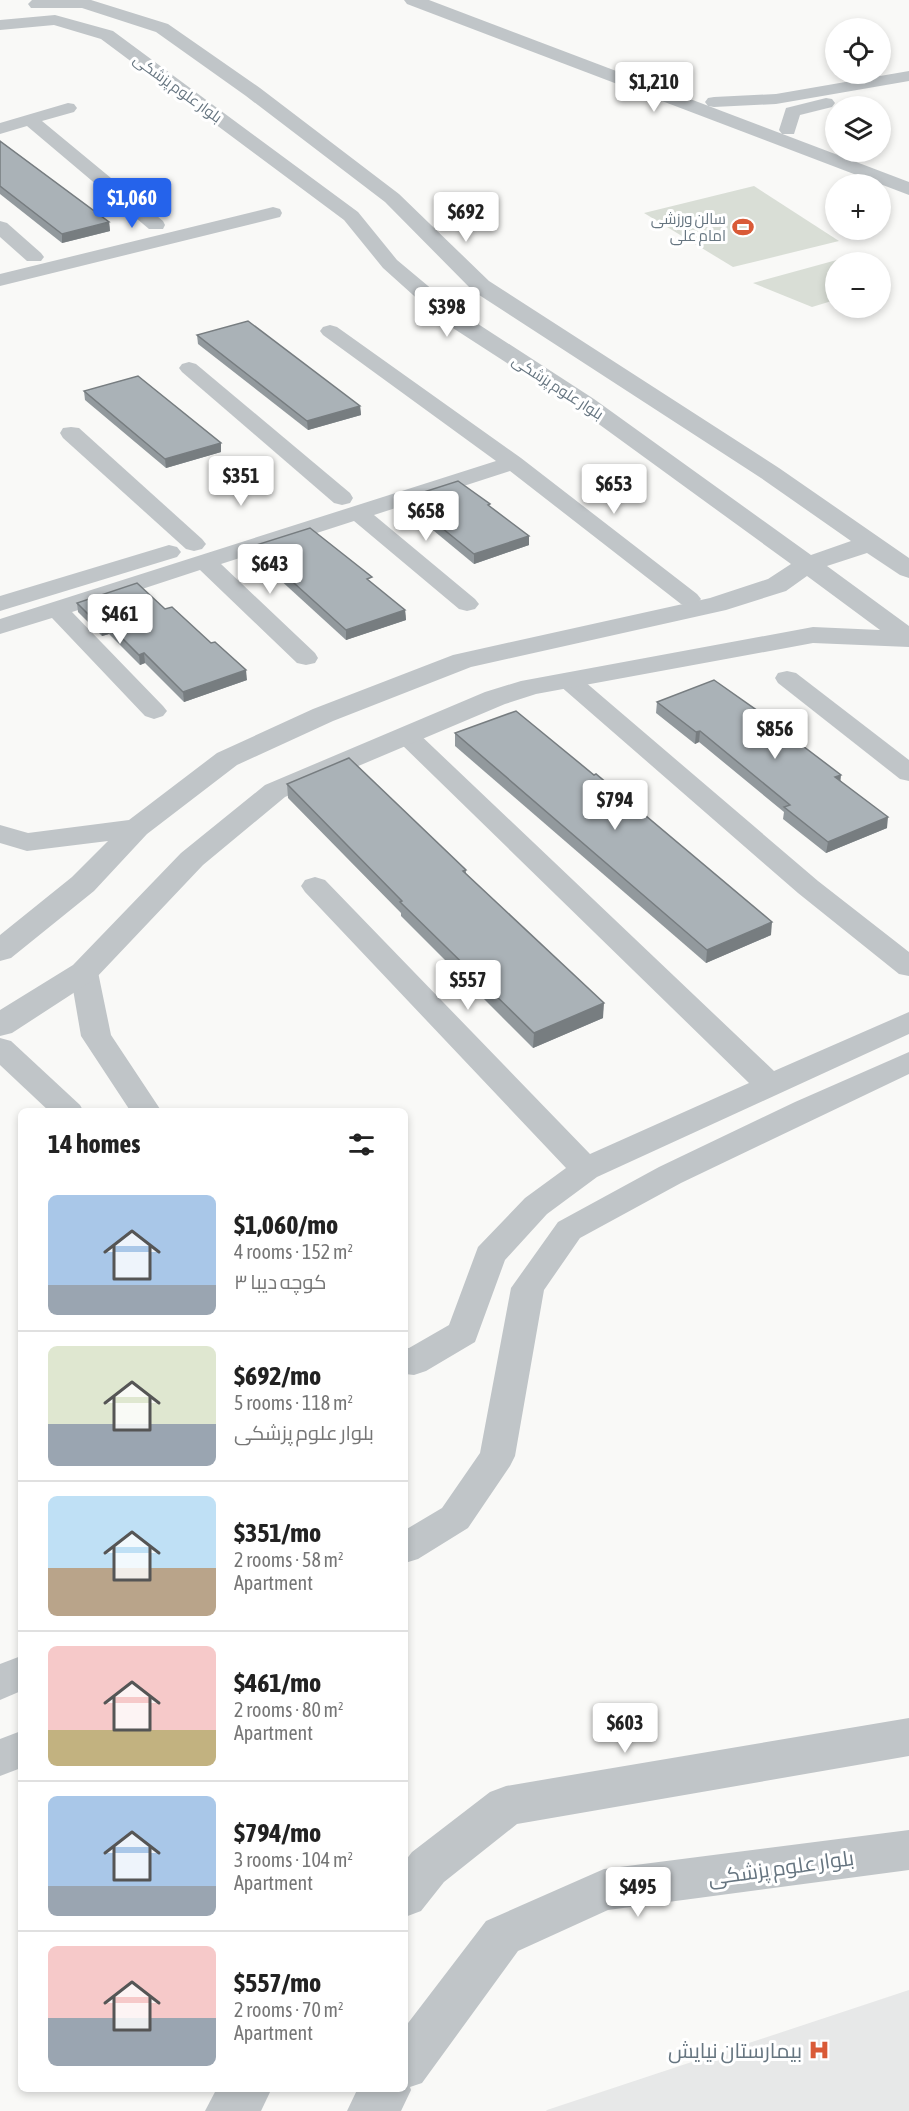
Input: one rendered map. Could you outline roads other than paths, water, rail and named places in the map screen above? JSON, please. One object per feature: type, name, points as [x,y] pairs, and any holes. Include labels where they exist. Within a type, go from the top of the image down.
[{"type":"street","points":[[413,0],[909,189]]},
{"type":"street","points":[[446,0],[825,144]]},
{"type":"street","points":[[12,4],[83,3],[162,28],[253,92],[392,198],[481,286],[770,473],[909,570]]},
{"type":"street","name":"بلوار علوم پزشکی","points":[[0,25],[55,20],[106,35],[351,216],[390,264],[450,316],[586,404],[909,638]]},
{"type":"street","points":[[714,102],[776,99],[909,76]]},
{"type":"street","points":[[788,130],[792,112],[817,105],[909,88]]},
{"type":"street","points":[[0,129],[68,108]]},
{"type":"street","points":[[30,120],[156,225]]},
{"type":"street","points":[[873,162],[909,175]]},
{"type":"street","points":[[0,280],[273,213]]},
{"type":"street","points":[[0,227],[34,257]]},
{"type":"street","points":[[330,331],[504,456],[689,599]]},
{"type":"street","points":[[189,368],[467,604]]},
{"type":"street","points":[[71,433],[199,553],[306,658]]},
{"type":"street","points":[[0,604],[199,553],[504,456]]},
{"type":"street","points":[[0,951],[83,885],[137,828],[228,759],[323,715],[463,661],[717,603],[777,585],[809,564],[871,543]]},
{"type":"street","points":[[0,627],[56,609],[199,553]]},
{"type":"street","points":[[56,609],[154,711]]},
{"type":"street","points":[[0,1025],[84,972],[192,858],[275,790],[495,698],[531,687],[813,635],[909,638]]},
{"type":"street","points":[[463,661],[495,698]]},
{"type":"street","points":[[786,678],[909,774]]},
{"type":"street","points":[[567,680],[808,887],[909,967]]},
{"type":"street","points":[[398,686],[438,722]]},
{"type":"street","points":[[406,735],[770,1085]]},
{"type":"street","points":[[0,834],[27,842],[137,828]]},
{"type":"street","points":[[315,886],[586,1169]]},
{"type":"street","points":[[84,972],[96,1036],[144,1108]]},
{"type":"street","points":[[408,1361],[414,1362],[463,1333],[490,1254],[536,1206],[586,1169],[909,1022]]},
{"type":"street","points":[[0,1048],[65,1108]]},
{"type":"street","points":[[408,1546],[455,1518],[497,1456],[528,1288],[569,1230],[806,1108],[909,1062]]},
{"type":"street","points":[[0,1683],[18,1674]]},
{"type":"street","points":[[408,1892],[428,1867],[506,1806],[909,1737]]},
{"type":"street","points":[[0,1759],[18,1750]]},
{"type":"street","name":"بلوار علوم پزشکی","points":[[408,2062],[502,1936],[604,1890],[909,1850]]},
{"type":"street","points":[[229,2111],[245,2092]]},
{"type":"street","points":[[372,2111],[386,2092]]},
{"type":"place","name":"سالن ورزشی امام علی","points":[[743,227]]},
{"type":"place","name":"بیمارستان نیایش","points":[[819,2050]]}]
